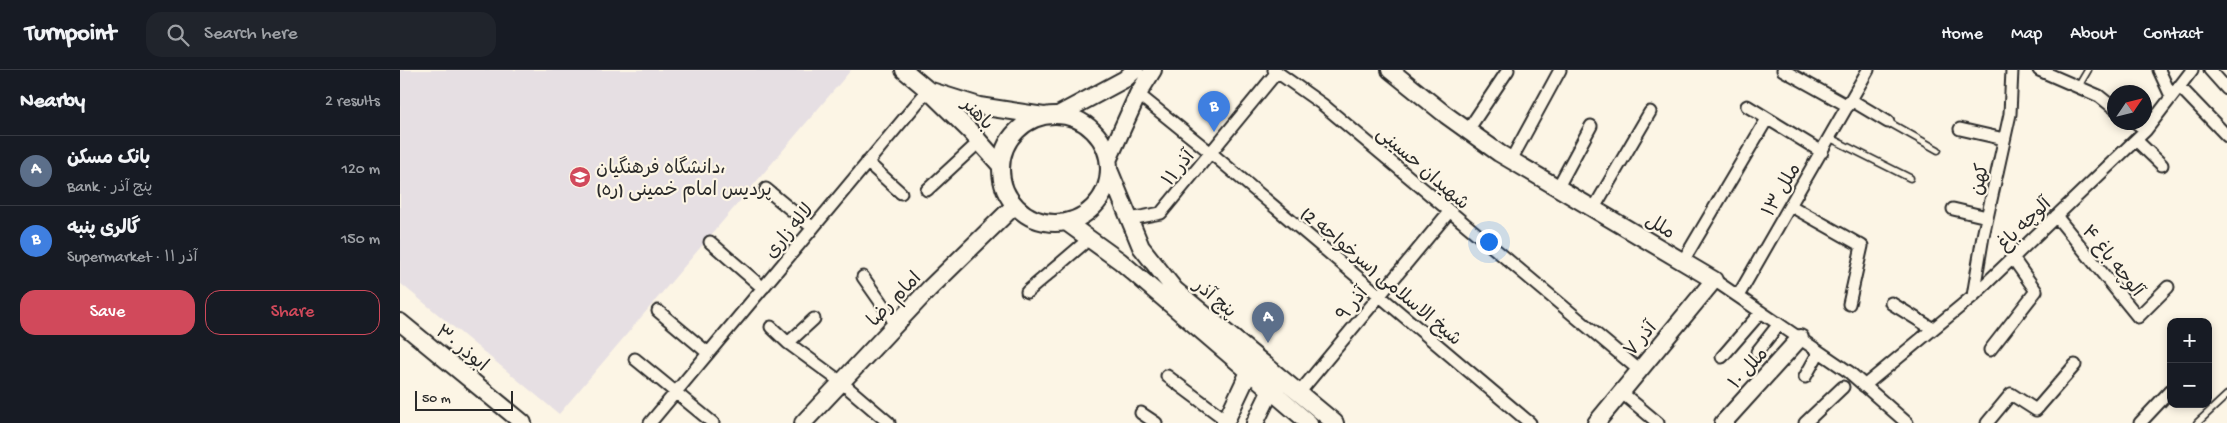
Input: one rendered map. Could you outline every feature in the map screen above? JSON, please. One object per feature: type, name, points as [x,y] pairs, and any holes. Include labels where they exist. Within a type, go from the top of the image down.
[{"type":"main road","name":"باهنر","points":[[904,70],[928,90],[1001,166]]},
{"type":"main road","points":[[1126,73],[1051,115],[1031,120],[1014,134],[1004,152],[1001,166],[1002,180],[1007,194],[1015,205],[1026,214],[1038,221],[1066,222],[1080,218],[1096,204],[1107,186],[1109,165],[1138,94],[1153,70]]},
{"type":"main road","name":"ملل","points":[[1390,70],[1468,130],[1511,160],[1714,280]]},
{"type":"main road","name":"باهنر","points":[[928,90],[979,106],[1051,115]]},
{"type":"main road","points":[[1051,115],[1072,117],[1085,124],[1100,139],[1109,165]]},
{"type":"main road","name":"پنج آذر","points":[[1109,165],[1141,247],[1175,290],[1335,423]]},
{"type":"main road","name":"امام رضا","points":[[804,423],[972,245],[1015,205]]},
{"type":"main road","name":"پنج آذر","points":[[1066,222],[1120,260],[1309,423]]},
{"type":"main road","name":"آذر ۷","points":[[1596,423],[1714,280]]},
{"type":"main road","name":"ابوذر ۳۰","points":[[400,322],[523,423]]},
{"type":"main road","name":"۱۰ ملل","points":[[1723,423],[1800,338]]},
{"type":"main road","points":[[1226,422],[1248,372]]},
{"type":"main road","points":[[1255,423],[1271,390]]},
{"type":"street","points":[[1468,130],[1508,70]]},
{"type":"street","points":[[1511,160],[1560,70]]},
{"type":"street","points":[[1783,70],[1888,122]]},
{"type":"street","name":"ملل ۱۳","points":[[1738,296],[1868,70]]},
{"type":"street","name":"کهن","points":[[1973,296],[1987,217],[2010,114],[2012,70]]},
{"type":"street","points":[[2039,70],[2099,96],[2107,102]]},
{"type":"street","points":[[2159,70],[2171,96]]},
{"type":"street","name":"آلوچه باغ","points":[[2152,122],[2192,70]]},
{"type":"street","points":[[2210,70],[2227,89]]},
{"type":"street","name":"آذر ۱۱","points":[[1130,219],[1162,214],[1275,71]]},
{"type":"street","name":"شهیدان حسینی","points":[[1275,71],[1322,104],[1638,370]]},
{"type":"street","points":[[2179,86],[2227,136]]},
{"type":"street","name":"لاله زاری","points":[[650,423],[928,90]]},
{"type":"street","name":"شیخ الاسلامی (سرخواجه 2)","points":[[1138,94],[1211,153],[1530,423]]},
{"type":"street","points":[[1747,106],[1822,152]]},
{"type":"street","points":[[1594,208],[1650,112]]},
{"type":"street","points":[[1682,261],[1767,119]]},
{"type":"street","points":[[1558,187],[1592,126]]},
{"type":"street","points":[[1960,129],[2004,139]]},
{"type":"street","name":"آلوچه باغ","points":[[1864,386],[1973,296],[2146,130]]},
{"type":"street","points":[[2136,140],[2162,165]]},
{"type":"street","points":[[927,190],[979,142]]},
{"type":"street","points":[[867,162],[901,193]]},
{"type":"street","points":[[766,189],[813,228]]},
{"type":"street","points":[[1791,206],[1862,246],[1849,304]]},
{"type":"street","points":[[1953,209],[1987,217]]},
{"type":"street","name":"۹ آذر","points":[[1299,393],[1448,212]]},
{"type":"street","name":"۴ آلوچه باغ","points":[[2056,216],[2138,317],[2168,287]]},
{"type":"street","points":[[1027,292],[1089,238]]},
{"type":"street","points":[[710,242],[763,288]]},
{"type":"street","points":[[1990,350],[2036,291],[2012,257]]},
{"type":"street","points":[[863,277],[896,324]]},
{"type":"street","name":"ملل","points":[[1714,280],[1849,372],[1900,421]]},
{"type":"street","points":[[1891,302],[1933,329]]},
{"type":"street","points":[[658,310],[708,353]]},
{"type":"street","points":[[1722,357],[1761,312]]},
{"type":"street","points":[[788,343],[814,319]]},
{"type":"street","points":[[1757,352],[1779,324]]},
{"type":"street","points":[[771,327],[788,343],[841,382],[889,423]]},
{"type":"street","points":[[1805,377],[1819,352]]},
{"type":"street","points":[[635,359],[713,423]]},
{"type":"street","points":[[1987,423],[2011,394],[2036,410],[2075,365]]},
{"type":"street","points":[[1167,376],[1226,422]]},
{"type":"street","points":[[1805,423],[1843,387]]},
{"type":"street","points":[[1621,392],[1658,423]]},
{"type":"street","points":[[2140,423],[2167,394]]},
{"type":"street","points":[[1141,413],[1156,423]]},
{"type":"lane","points":[[2078,87],[2088,70]]},
{"type":"lane","points":[[1888,122],[1938,150]]},
{"type":"lane","points":[[1830,138],[1910,178]]},
{"type":"lane","points":[[2197,423],[2227,395]]},
{"type":"shaded area","name":"دانشگاه فرهنگیان، پردیس امام خمینی (ره)","points":[[400,70],[851,70],[559,414],[400,283]]},
{"type":"place","name":"گالری پنبه","points":[[1214,132]]},
{"type":"place","name":"دانشگاه فرهنگیان، پردیس امام خمینی (ره)","points":[[580,177]]},
{"type":"place","name":"بانک مسکن","points":[[1268,343]]}]
